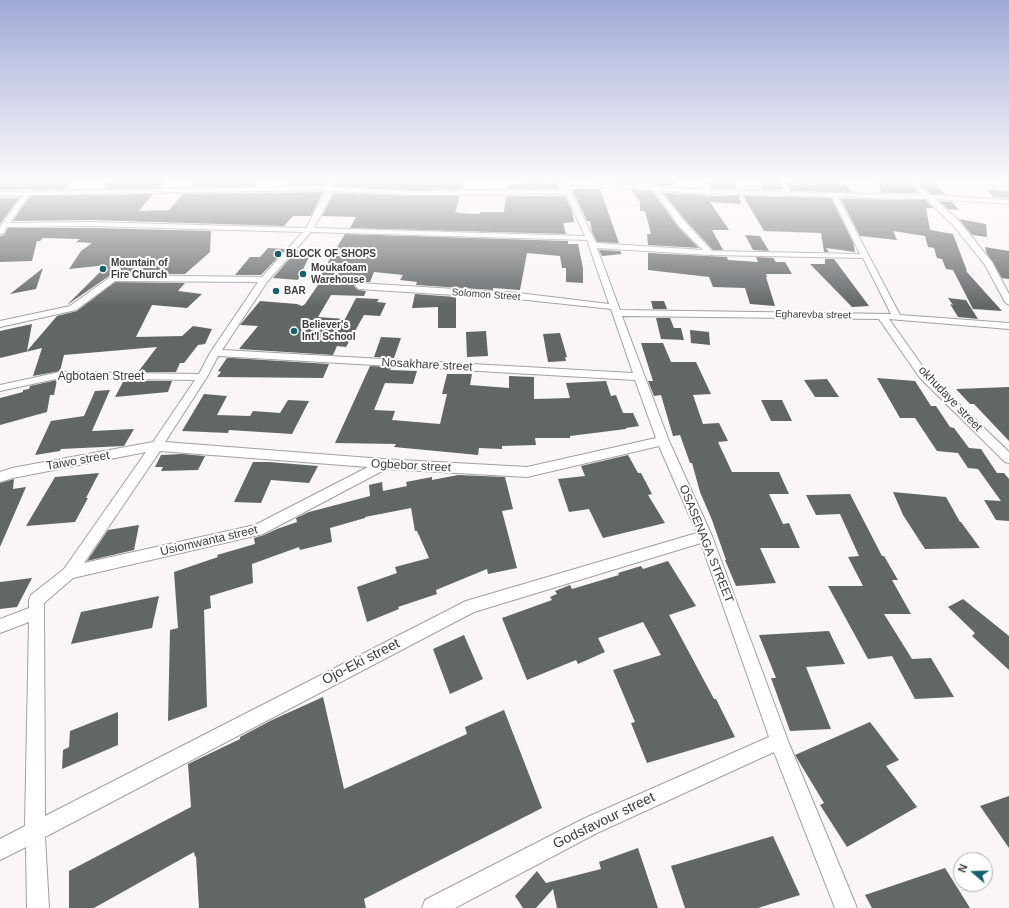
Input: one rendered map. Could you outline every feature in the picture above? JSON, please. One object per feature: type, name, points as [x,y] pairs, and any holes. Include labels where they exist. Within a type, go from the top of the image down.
[{"type":"street","points":[[0,232],[7,222]]},
{"type":"street","points":[[38,908],[35,831],[36,600],[69,573],[157,446],[202,377],[215,353],[264,280],[309,230],[313,222]]},
{"type":"street","name":"OSASENAGA STREET","points":[[583,222],[591,241],[638,377],[663,441],[705,536],[779,741],[846,908]]},
{"type":"street","points":[[682,222],[710,253]]},
{"type":"street","points":[[848,222],[897,317]]},
{"type":"street","points":[[955,222],[989,264],[1009,302]]},
{"type":"street","points":[[5,225],[92,224],[309,230],[591,241],[710,253],[866,256]]},
{"type":"street","points":[[0,324],[73,308],[113,278],[264,280]]},
{"type":"street","name":"Solomon Street","points":[[359,286],[512,296],[615,310]]},
{"type":"street","name":"Egharevba street","points":[[615,310],[882,316],[1009,326]]},
{"type":"street","name":"okhudaye street","points":[[882,316],[924,376],[1009,459]]},
{"type":"street","name":"Nosakhare street","points":[[215,353],[638,377]]},
{"type":"street","name":"Agbotaen Street","points":[[0,388],[60,376],[202,377]]},
{"type":"street","name":"Ogbebor street","points":[[157,446],[383,464],[527,472],[663,441]]},
{"type":"street","name":"Taiwo street","points":[[0,477],[12,473],[157,446]]},
{"type":"street","name":"Usiomwanta street","points":[[69,573],[258,530],[383,464]]},
{"type":"street","name":"Ojo-Eki street","points":[[35,831],[471,606],[705,536]]},
{"type":"street","points":[[0,626],[37,612]]},
{"type":"street","name":"Godsfavour street","points":[[433,908],[590,826],[779,741]]},
{"type":"street","points":[[0,850],[35,831]]},
{"type":"building","points":[[168,222],[287,222],[284,226]]},
{"type":"building","points":[[353,222],[570,222],[563,223],[566,234],[350,228]]},
{"type":"building","points":[[590,222],[612,222],[619,243],[597,242],[592,232]]},
{"type":"building","points":[[648,222],[675,222],[699,248],[648,245],[647,234],[651,234]]},
{"type":"building","points":[[687,222],[724,222],[729,230],[712,230],[723,250],[713,250]]},
{"type":"building","points":[[759,222],[843,222],[853,242],[855,252],[826,248],[829,252],[824,252],[821,233],[764,231]]},
{"type":"building","points":[[853,222],[929,222],[930,230],[953,234],[966,271],[1002,311],[973,309],[953,270],[946,269],[942,259],[937,258],[934,248],[928,247],[925,236],[893,231],[897,240],[860,236]]},
{"type":"building","points":[[962,222],[986,224],[987,237],[972,235]]},
{"type":"building","points":[[8,228],[92,228],[211,231],[210,252],[185,274],[112,274],[67,305],[107,265],[69,269],[81,251],[92,243],[76,242],[80,239],[43,238],[40,241],[37,241],[32,261],[0,262],[0,236],[4,235]]},
{"type":"building","points":[[345,234],[568,241],[568,244],[578,244],[583,268],[583,283],[566,282],[566,268],[562,268],[560,256],[527,253],[520,290],[493,288],[493,290],[416,285],[417,282],[400,280],[403,275],[374,272],[370,282],[359,282],[354,286],[358,290],[366,291],[364,296],[331,295],[318,317],[345,319],[356,298],[379,299],[377,302],[386,303],[380,316],[364,315],[346,347],[337,346],[333,355],[239,349],[258,326],[240,325],[260,301],[297,304],[302,306],[305,304],[320,282],[316,282]]},
{"type":"building","points":[[745,235],[760,236],[769,251],[753,250]]},
{"type":"building","points":[[985,247],[1009,251],[1009,279],[1002,278],[987,254]]},
{"type":"building","points":[[268,248],[286,249],[261,275],[235,275],[250,257],[260,257]]},
{"type":"building","points":[[297,250],[302,250],[298,256],[309,257],[298,280],[273,278]]},
{"type":"building","points":[[599,250],[620,251],[622,254],[602,256]]},
{"type":"building","points":[[648,253],[727,257],[728,260],[758,262],[756,257],[773,258],[776,262],[785,262],[792,274],[766,274],[775,306],[750,304],[745,288],[713,287],[709,277],[648,270]]},
{"type":"building","points":[[825,259],[834,259],[869,306],[852,307],[810,264],[825,264]]},
{"type":"building","points":[[43,268],[36,289],[10,294]]},
{"type":"building","points":[[115,282],[185,283],[178,291],[202,294],[187,308],[152,305],[136,337],[182,336],[193,326],[212,329],[205,344],[198,345],[184,363],[180,363],[176,372],[138,372],[157,347],[64,355],[60,371],[33,376],[42,348],[0,358],[0,331],[32,324],[27,351],[57,316],[77,311]]},
{"type":"building","points":[[415,294],[456,297],[456,328],[438,328],[438,307],[412,308]]},
{"type":"building","points":[[948,298],[966,300],[978,319],[958,317]]},
{"type":"building","points":[[651,301],[664,301],[667,309],[653,309]]},
{"type":"building","points":[[656,318],[670,318],[674,328],[681,328],[684,340],[661,339]]},
{"type":"building","points":[[690,330],[709,332],[710,345],[691,343]]},
{"type":"building","points":[[486,331],[488,356],[467,357],[466,332]]},
{"type":"building","points":[[560,333],[567,357],[565,357],[566,361],[548,362],[543,334]]},
{"type":"building","points":[[381,337],[401,338],[394,358],[374,357]]},
{"type":"building","points":[[641,343],[663,343],[671,362],[696,362],[711,394],[693,395],[703,424],[719,423],[728,441],[718,442],[732,472],[779,472],[789,494],[769,494],[783,524],[789,523],[800,548],[760,548],[776,583],[736,586],[700,492],[692,463],[690,463],[680,435],[673,436],[661,395],[654,396],[648,381],[653,381]]},
{"type":"building","points":[[227,358],[329,364],[323,378],[217,377],[221,372],[218,371]]},
{"type":"building","points":[[370,366],[391,367],[390,370],[417,371],[413,384],[385,383],[374,410],[395,411],[392,420],[440,424],[447,394],[442,394],[447,374],[472,374],[470,385],[509,388],[509,376],[534,377],[534,399],[570,398],[566,383],[606,381],[611,396],[616,395],[623,413],[633,413],[639,426],[570,436],[570,438],[535,438],[536,445],[502,446],[502,449],[479,448],[478,455],[394,447],[396,444],[335,443]]},
{"type":"building","points":[[877,378],[915,381],[931,406],[936,406],[950,427],[954,428],[969,448],[981,449],[997,473],[1004,473],[1009,479],[1009,521],[996,520],[984,500],[1001,501],[978,469],[968,468],[958,453],[937,451],[915,418],[900,418]]},
{"type":"building","points":[[827,379],[839,397],[815,397],[804,380]]},
{"type":"building","points":[[57,380],[54,395],[50,395],[47,412],[0,425],[0,398],[23,392],[23,390],[29,389],[30,386]]},
{"type":"building","points":[[172,381],[168,392],[115,397],[123,382]]},
{"type":"building","points":[[1009,387],[1009,441],[974,404],[970,404],[956,389]]},
{"type":"building","points":[[110,390],[92,431],[134,429],[124,446],[61,449],[60,451],[35,455],[51,421],[84,416],[95,391]]},
{"type":"building","points":[[204,394],[227,396],[217,415],[250,416],[253,411],[280,413],[288,400],[309,401],[292,434],[229,430],[228,433],[182,431]]},
{"type":"building","points":[[761,400],[782,400],[792,421],[771,421]]},
{"type":"building","points":[[182,454],[205,456],[198,470],[161,471],[163,467],[155,467],[161,455]]},
{"type":"building","points":[[628,455],[638,473],[641,473],[652,494],[648,495],[665,523],[603,538],[589,509],[569,512],[558,479],[585,476],[581,466]]},
{"type":"building","points":[[253,462],[318,466],[309,483],[271,480],[261,503],[234,502]]},
{"type":"building","points":[[99,473],[75,522],[26,526],[55,477]]},
{"type":"building","points":[[458,475],[505,477],[513,509],[502,511],[517,568],[488,574],[487,569],[436,590],[437,594],[398,607],[399,609],[367,622],[357,587],[397,573],[395,567],[429,558],[417,531],[415,531],[411,508],[365,517],[330,528],[332,542],[300,550],[299,547],[252,564],[253,583],[210,596],[211,608],[204,610],[207,707],[168,721],[170,630],[178,628],[174,572],[218,557],[217,555],[255,544],[254,538],[297,522],[296,518],[309,512],[370,496],[369,485],[382,482],[383,491],[407,486],[406,482],[432,477],[432,480]]},
{"type":"building","points":[[14,479],[13,489],[26,487],[0,547],[0,483]]},
{"type":"building","points":[[893,492],[946,497],[960,522],[980,548],[925,549],[903,515]]},
{"type":"building","points":[[850,494],[882,556],[884,556],[898,580],[892,580],[911,614],[884,614],[912,659],[931,658],[954,697],[915,699],[892,656],[868,659],[828,586],[863,586],[848,557],[859,556],[840,514],[816,515],[806,495]]},
{"type":"building","points":[[139,525],[134,550],[87,561],[108,530]]},
{"type":"building","points":[[668,561],[696,606],[669,615],[714,699],[716,699],[735,737],[647,763],[631,723],[635,722],[613,670],[661,655],[643,622],[598,638],[605,652],[578,664],[576,660],[527,680],[502,618],[552,600],[550,597],[557,594],[555,591],[570,585],[572,589],[619,575],[618,573],[641,566],[643,569]]},
{"type":"building","points":[[32,578],[17,607],[0,609],[0,582]]},
{"type":"building","points":[[159,596],[152,628],[71,644],[81,612]]},
{"type":"building","points":[[963,599],[1009,636],[1009,670],[972,636],[975,633],[948,607]]},
{"type":"building","points":[[829,631],[845,664],[806,667],[831,729],[790,731],[771,678],[776,678],[759,635]]},
{"type":"building","points":[[464,635],[483,679],[450,694],[433,649]]},
{"type":"building","points":[[323,697],[344,789],[467,734],[465,727],[504,710],[542,808],[364,899],[366,908],[199,908],[196,856],[195,857],[194,852],[94,908],[69,908],[69,871],[191,807],[188,764],[240,739],[240,737],[272,720]]},
{"type":"building","points":[[118,712],[118,745],[62,769],[63,750],[69,747],[70,731]]},
{"type":"building","points":[[870,722],[899,760],[886,766],[917,807],[847,847],[820,805],[824,803],[795,755]]},
{"type":"building","points":[[1009,796],[1009,848],[980,806]]},
{"type":"building","points":[[773,836],[800,895],[758,908],[685,908],[671,866]]},
{"type":"building","points":[[638,848],[658,908],[557,908],[553,889],[536,908],[523,908],[515,896],[537,871],[546,883],[601,869],[599,862]]},
{"type":"building","points":[[945,868],[953,881],[953,892],[960,892],[970,908],[872,908],[865,895]]},
{"type":"place","name":"BLOCK OF SHOPS","points":[[278,254]]},
{"type":"place","name":"Mountain of Fire Church","points":[[103,269]]},
{"type":"place","name":"Moukafoam Warehouse","points":[[303,274]]},
{"type":"place","name":"BAR","points":[[276,291]]},
{"type":"place","name":"Believer's Int'l School","points":[[294,331]]}]
